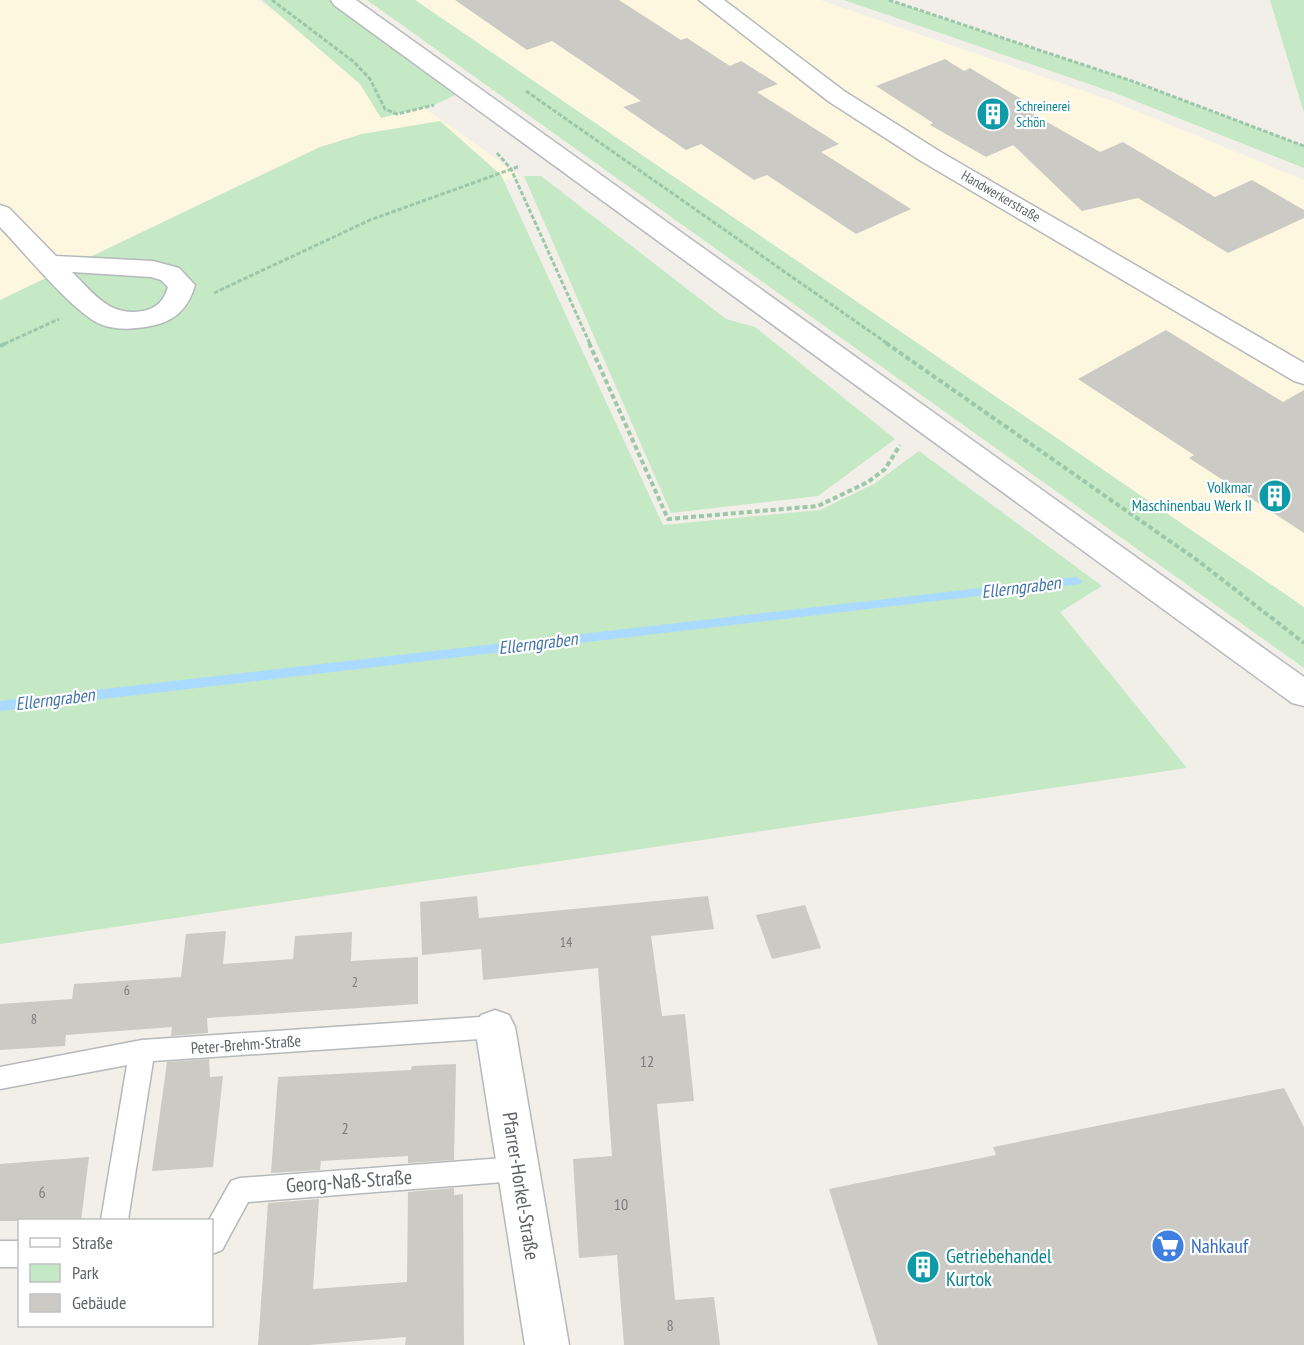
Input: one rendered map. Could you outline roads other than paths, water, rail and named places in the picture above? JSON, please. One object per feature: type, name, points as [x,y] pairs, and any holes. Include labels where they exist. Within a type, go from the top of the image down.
[{"type":"street","points":[[342,0],[1304,694]]},
{"type":"street","name":"Handwerkerstraße","points":[[710,0],[836,96],[920,150],[1304,375]]},
{"type":"street","points":[[0,213],[89,304],[110,318],[129,321],[154,317],[170,309],[178,298],[182,285],[170,274],[153,269],[50,263]]},
{"type":"street","name":"Pfarrer-Horkel-Straße","points":[[495,1027],[547,1345]]},
{"type":"lane","name":"Peter-Brehm-Straße","points":[[0,1078],[142,1051],[495,1027]]},
{"type":"lane","points":[[115,1219],[142,1051]]},
{"type":"lane","name":"Georg-Naß-Straße","points":[[213,1239],[240,1190],[517,1168]]},
{"type":"lane","points":[[0,1254],[18,1254]]},
{"type":"waterway","name":"Ellerngraben","points":[[0,706],[1076,581]]},
{"type":"place","name":"Schreinerei Schön","points":[[993,114]]},
{"type":"place","name":"Volkmar Maschinenbau Werk II","points":[[1275,496]]},
{"type":"place","name":"Nahkauf","points":[[1168,1246]]},
{"type":"place","name":"Getriebehandel Kurtok","points":[[923,1267]]}]
